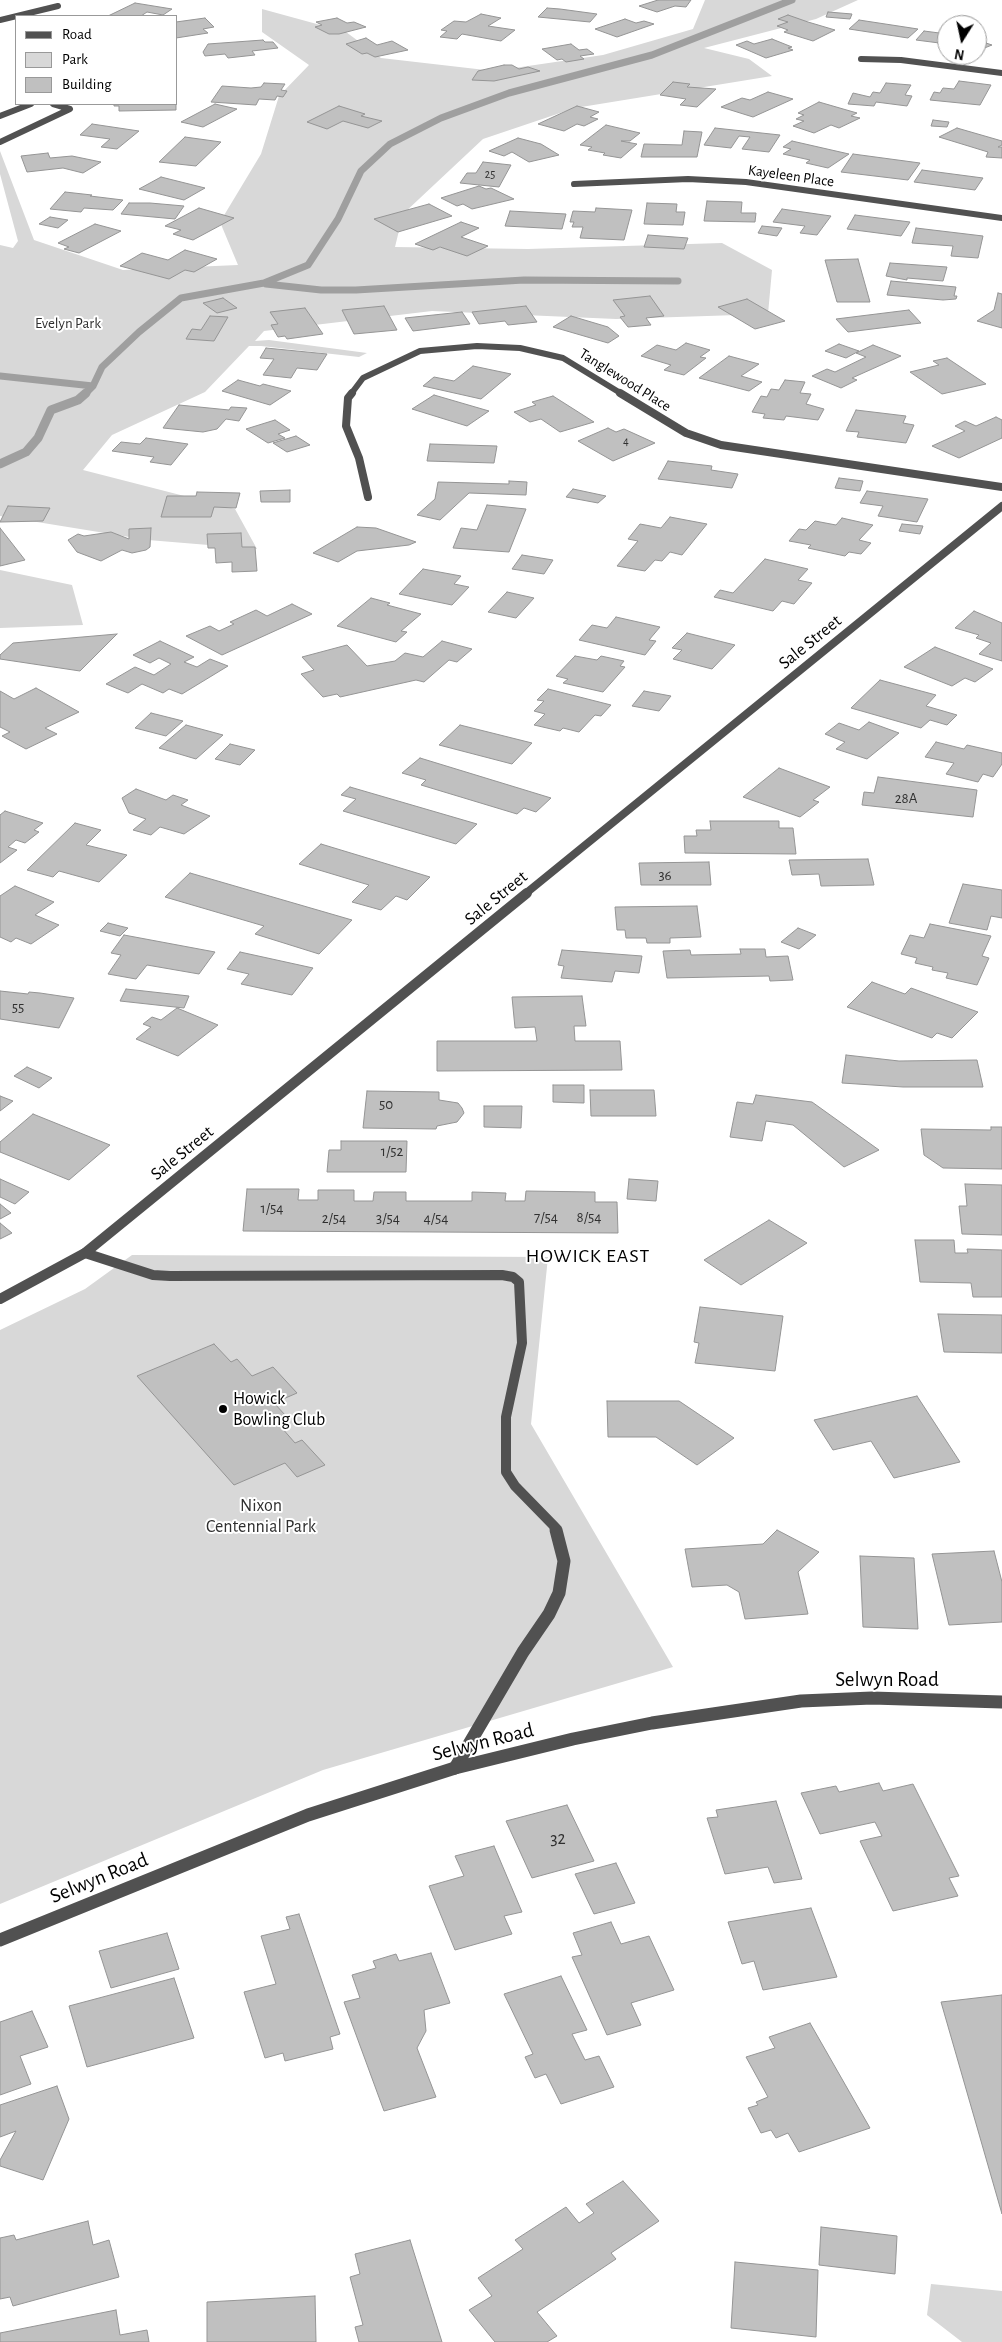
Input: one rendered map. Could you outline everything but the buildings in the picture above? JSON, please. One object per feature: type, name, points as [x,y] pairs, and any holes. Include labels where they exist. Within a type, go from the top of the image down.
[{"type":"street","points":[[21,15],[58,6]]},
{"type":"street","points":[[0,20],[15,16]]},
{"type":"street","points":[[860,59],[901,60],[1002,73]]},
{"type":"street","points":[[0,116],[28,105]]},
{"type":"street","points":[[0,142],[70,109],[56,105]]},
{"type":"street","name":"Kayeleen Place","points":[[574,184],[688,179],[746,182],[1002,218]]},
{"type":"street","name":"Tanglewood Place","points":[[368,498],[359,458],[346,426],[348,398],[362,378],[397,360],[420,351],[477,346],[520,348],[564,358],[686,433],[721,445],[1002,487]]},
{"type":"street","name":"Sale Street","points":[[0,1299],[85,1253],[1002,506]]},
{"type":"street","points":[[85,1253],[153,1275],[502,1275],[513,1277],[519,1282],[522,1343],[506,1417],[506,1472],[515,1486],[555,1527],[564,1561],[563,1575],[559,1593],[549,1614],[523,1652],[455,1768]]},
{"type":"street","name":"Selwyn Road","points":[[0,1940],[308,1816],[455,1768],[573,1739],[652,1723],[801,1701],[872,1698],[1002,1702]]},
{"type":"green space","name":"Evelyn Park","points":[[705,0],[858,0],[816,19],[704,48],[749,59],[772,76],[575,108],[483,139],[403,214],[395,247],[528,249],[722,243],[772,270],[768,314],[616,319],[432,311],[264,331],[255,341],[269,340],[367,353],[359,357],[249,346],[205,392],[112,435],[83,470],[235,509],[257,549],[148,540],[0,516],[0,245],[13,248],[18,241],[0,174],[0,151],[34,240],[123,270],[238,265],[220,222],[261,154],[279,96],[309,65],[262,32],[262,9],[346,32],[381,58],[494,71],[603,55],[693,29]]},
{"type":"green space","points":[[0,570],[72,585],[83,625],[0,628]]},
{"type":"green space","name":"Nixon Centennial Park","points":[[132,1255],[548,1257],[531,1424],[673,1667],[323,1770],[0,1904],[0,1330],[85,1289]]},
{"type":"green space","points":[[931,2284],[1002,2291],[1002,2342],[962,2342],[927,2315]]},
{"type":"waterway","points":[[93,386],[102,367],[139,332],[181,298],[264,283],[308,265],[338,219],[361,171],[390,144],[441,118],[509,93],[652,55],[792,0]]},
{"type":"waterway","points":[[266,284],[321,290],[356,290],[524,280],[678,281]]},
{"type":"waterway","points":[[0,376],[93,386]]},
{"type":"waterway","points":[[86,393],[93,386]]},
{"type":"waterway","points":[[0,464],[26,452],[38,438],[51,410],[78,400],[86,393]]},
{"type":"place","name":"Howick Bowling Club","points":[[223,1409]]},
{"type":"district","name":"HOWICK EAST","points":[[588,1256]]}]
